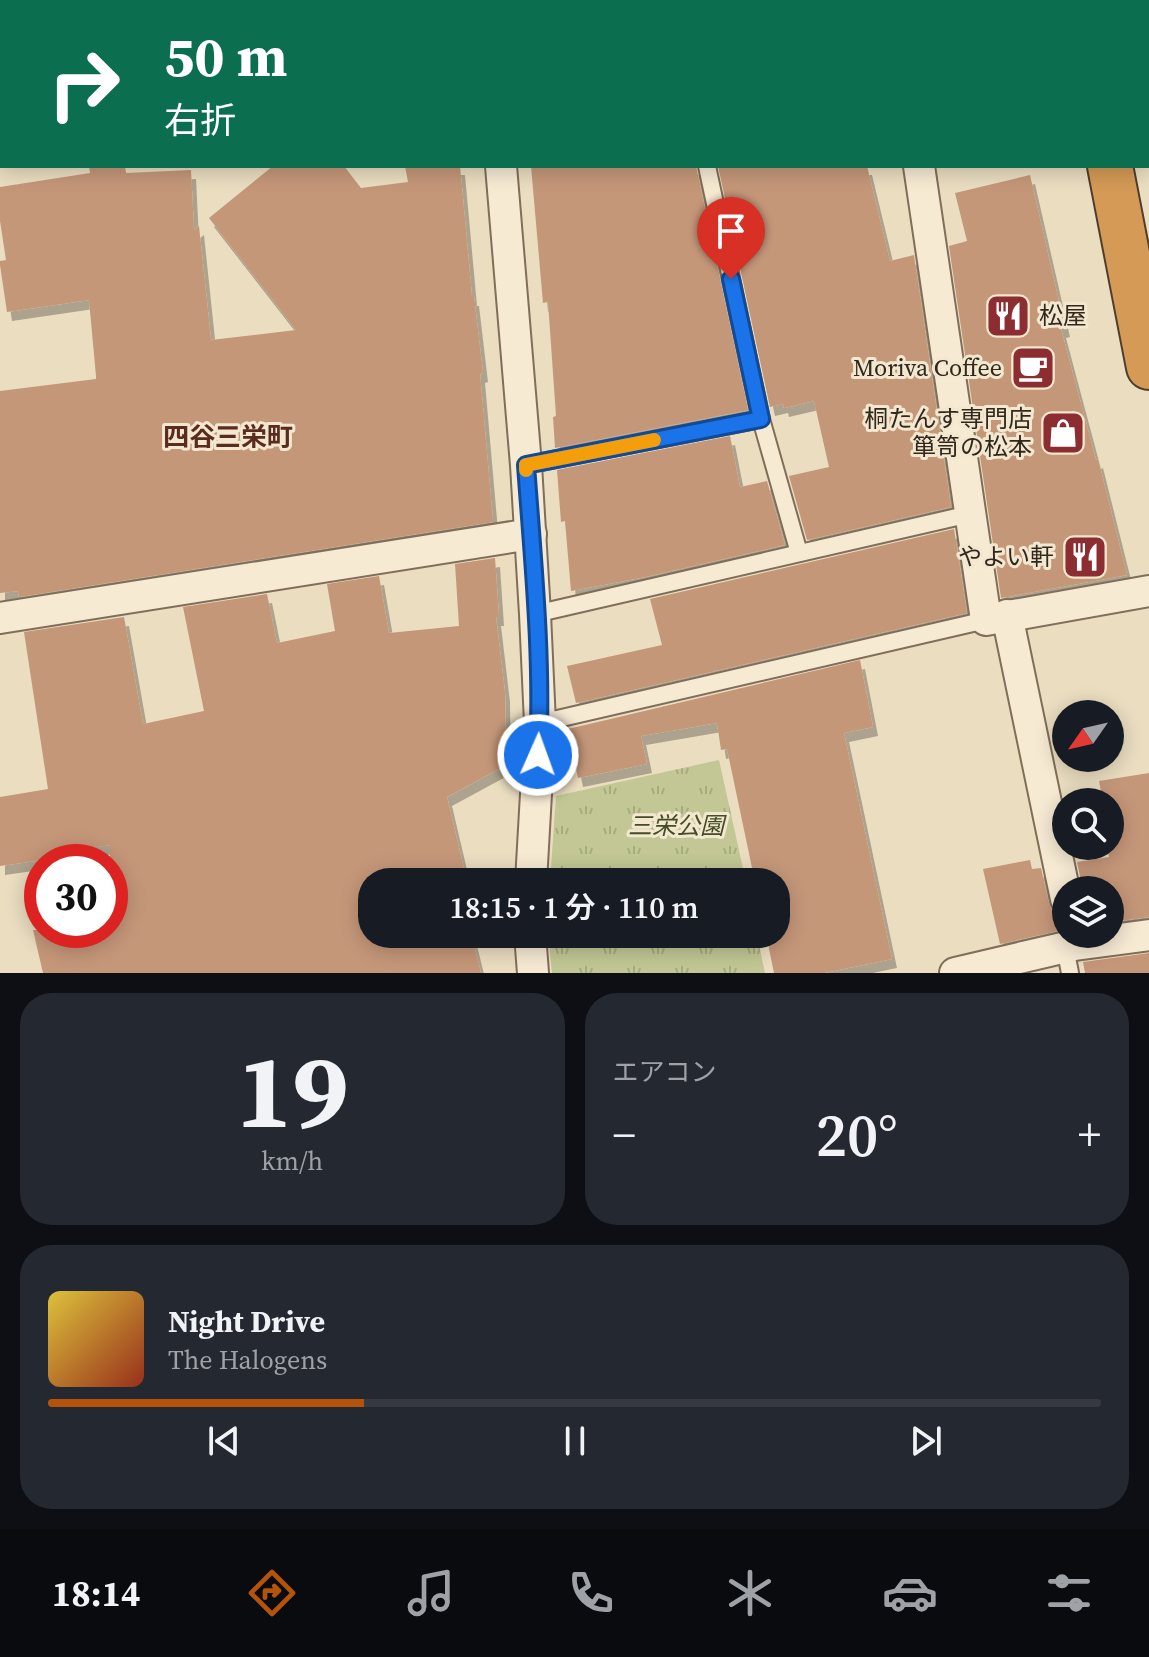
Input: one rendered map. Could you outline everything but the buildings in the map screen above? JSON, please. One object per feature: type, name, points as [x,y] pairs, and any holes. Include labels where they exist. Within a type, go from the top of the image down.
[{"type":"highway","points":[[1110,168],[1149,367]]},
{"type":"street","points":[[501,168],[531,534],[540,723],[532,868]]},
{"type":"street","points":[[919,168],[970,514],[1060,876]]},
{"type":"street","points":[[0,618],[531,534]]},
{"type":"street","points":[[997,618],[1149,591]]},
{"type":"street","points":[[955,973],[1149,935]]},
{"type":"street","points":[[531,948],[533,973]]},
{"type":"lane","points":[[707,168],[761,419],[799,553]]},
{"type":"lane","points":[[526,465],[761,419]]},
{"type":"lane","points":[[535,614],[970,514]]},
{"type":"lane","points":[[540,723],[997,618]]},
{"type":"green space","name":"三栄公園","points":[[719,760],[743,868],[551,868],[556,796]]},
{"type":"green space","points":[[549,948],[760,948],[765,973],[552,973]]},
{"type":"slow traffic","points":[[526,470],[526,465],[654,440]]},
{"type":"place","name":"松屋","points":[[1008,316]]},
{"type":"place","name":"Moriva Coffee","points":[[1033,368]]},
{"type":"place","name":"桐たんす専門店 箪笥の松本","points":[[1063,433]]},
{"type":"place","name":"やよい軒","points":[[1085,557]]},
{"type":"district","name":"四谷三栄町","points":[[228,437]]},
{"type":"route","points":[[538,755],[540,723],[526,465],[761,419],[731,279]]}]
